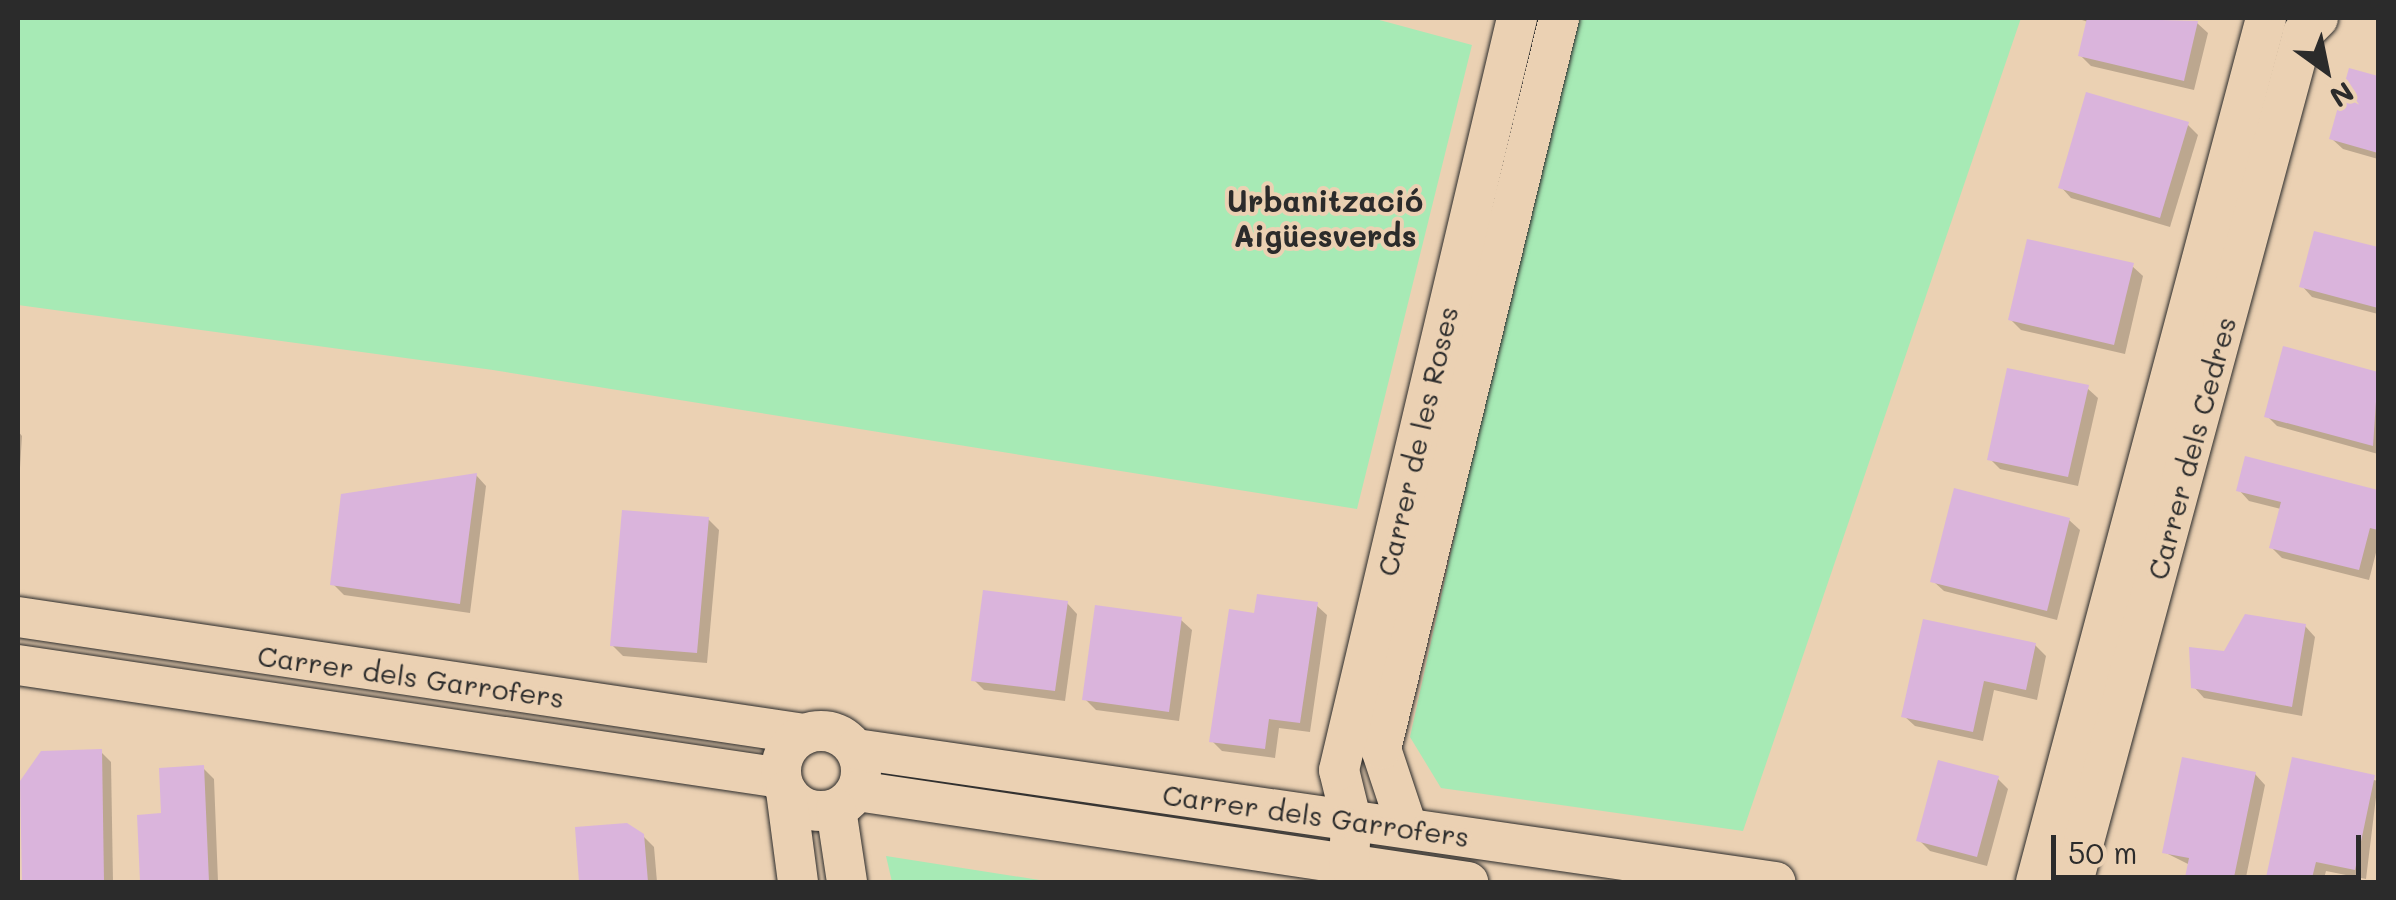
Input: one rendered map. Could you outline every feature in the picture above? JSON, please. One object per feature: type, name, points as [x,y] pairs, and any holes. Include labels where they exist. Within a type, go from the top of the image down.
[{"type":"street","name":"Carrer de les Roses","points":[[1349,865],[1351,819],[1339,770],[1517,18]]},
{"type":"street","name":"Carrer de les Roses","points":[[1407,827],[1381,749],[1559,18]]},
{"type":"street","name":"Carrer dels Cedres","points":[[2036,882],[2266,18]]},
{"type":"street","name":"Carrer dels Cedres","points":[[2073,882],[2304,34],[2318,18]]},
{"type":"street","name":"Carrer dels Garrofers","points":[[18,617],[804,734]]},
{"type":"street","name":"Carrer dels Garrofers","points":[[18,665],[784,784]]},
{"type":"street","points":[[798,882],[784,784],[784,754],[804,734],[832,731],[856,749],[862,777],[846,800],[847,882]]},
{"type":"street","name":"Carrer dels Garrofers","points":[[856,749],[1775,882]]},
{"type":"street","points":[[784,784],[806,808],[846,800]]},
{"type":"street","name":"Carrer dels Garrofers","points":[[846,800],[1468,882]]},
{"type":"green space","points":[[18,18],[1372,18],[1472,45],[1357,509],[493,370],[18,305]]},
{"type":"green space","points":[[1569,18],[2021,18],[1743,831],[1441,788],[1410,737]]},
{"type":"green space","points":[[886,856],[1052,882],[892,882]]},
{"type":"building","points":[[2087,18],[2198,21],[2184,81],[2078,56]]},
{"type":"building","points":[[2349,68],[2378,76],[2378,153],[2329,139]]},
{"type":"building","points":[[2086,92],[2189,122],[2160,218],[2058,188]]},
{"type":"building","points":[[2314,231],[2378,247],[2378,308],[2299,287]]},
{"type":"building","points":[[2027,239],[2134,263],[2114,345],[2008,320]]},
{"type":"building","points":[[2283,346],[2378,372],[2373,446],[2264,417]]},
{"type":"building","points":[[2007,368],[2089,385],[2068,477],[1987,460]]},
{"type":"building","points":[[2245,456],[2378,490],[2378,530],[2370,528],[2359,570],[2269,548],[2281,502],[2236,491]]},
{"type":"building","points":[[477,473],[460,604],[330,585],[341,494]]},
{"type":"building","points":[[1954,488],[2070,518],[2047,611],[1930,582]]},
{"type":"building","points":[[622,510],[709,517],[697,653],[610,646]]},
{"type":"building","points":[[983,590],[1068,601],[1055,691],[971,681]]},
{"type":"building","points":[[1257,594],[1318,602],[1300,723],[1269,719],[1265,749],[1209,742],[1229,609],[1254,613]]},
{"type":"building","points":[[1095,605],[1182,617],[1169,712],[1082,700]]},
{"type":"building","points":[[2245,614],[2306,624],[2292,707],[2191,688],[2189,647],[2224,651]]},
{"type":"building","points":[[1923,619],[2036,643],[2026,690],[1984,681],[1973,732],[1901,717]]},
{"type":"building","points":[[102,749],[104,882],[22,882],[20,781],[41,751]]},
{"type":"building","points":[[2182,757],[2256,772],[2233,882],[2184,882],[2189,858],[2162,853]]},
{"type":"building","points":[[2292,757],[2375,775],[2355,870],[2316,862],[2311,882],[2265,882]]},
{"type":"building","points":[[1938,760],[1999,776],[1977,857],[1916,841]]},
{"type":"building","points":[[204,765],[209,882],[140,882],[137,815],[161,813],[159,768]]},
{"type":"building","points":[[627,823],[644,834],[648,882],[579,882],[575,827]]},
{"type":"district","name":"Urbanització Aigüesverds","points":[[1325,217]]}]
